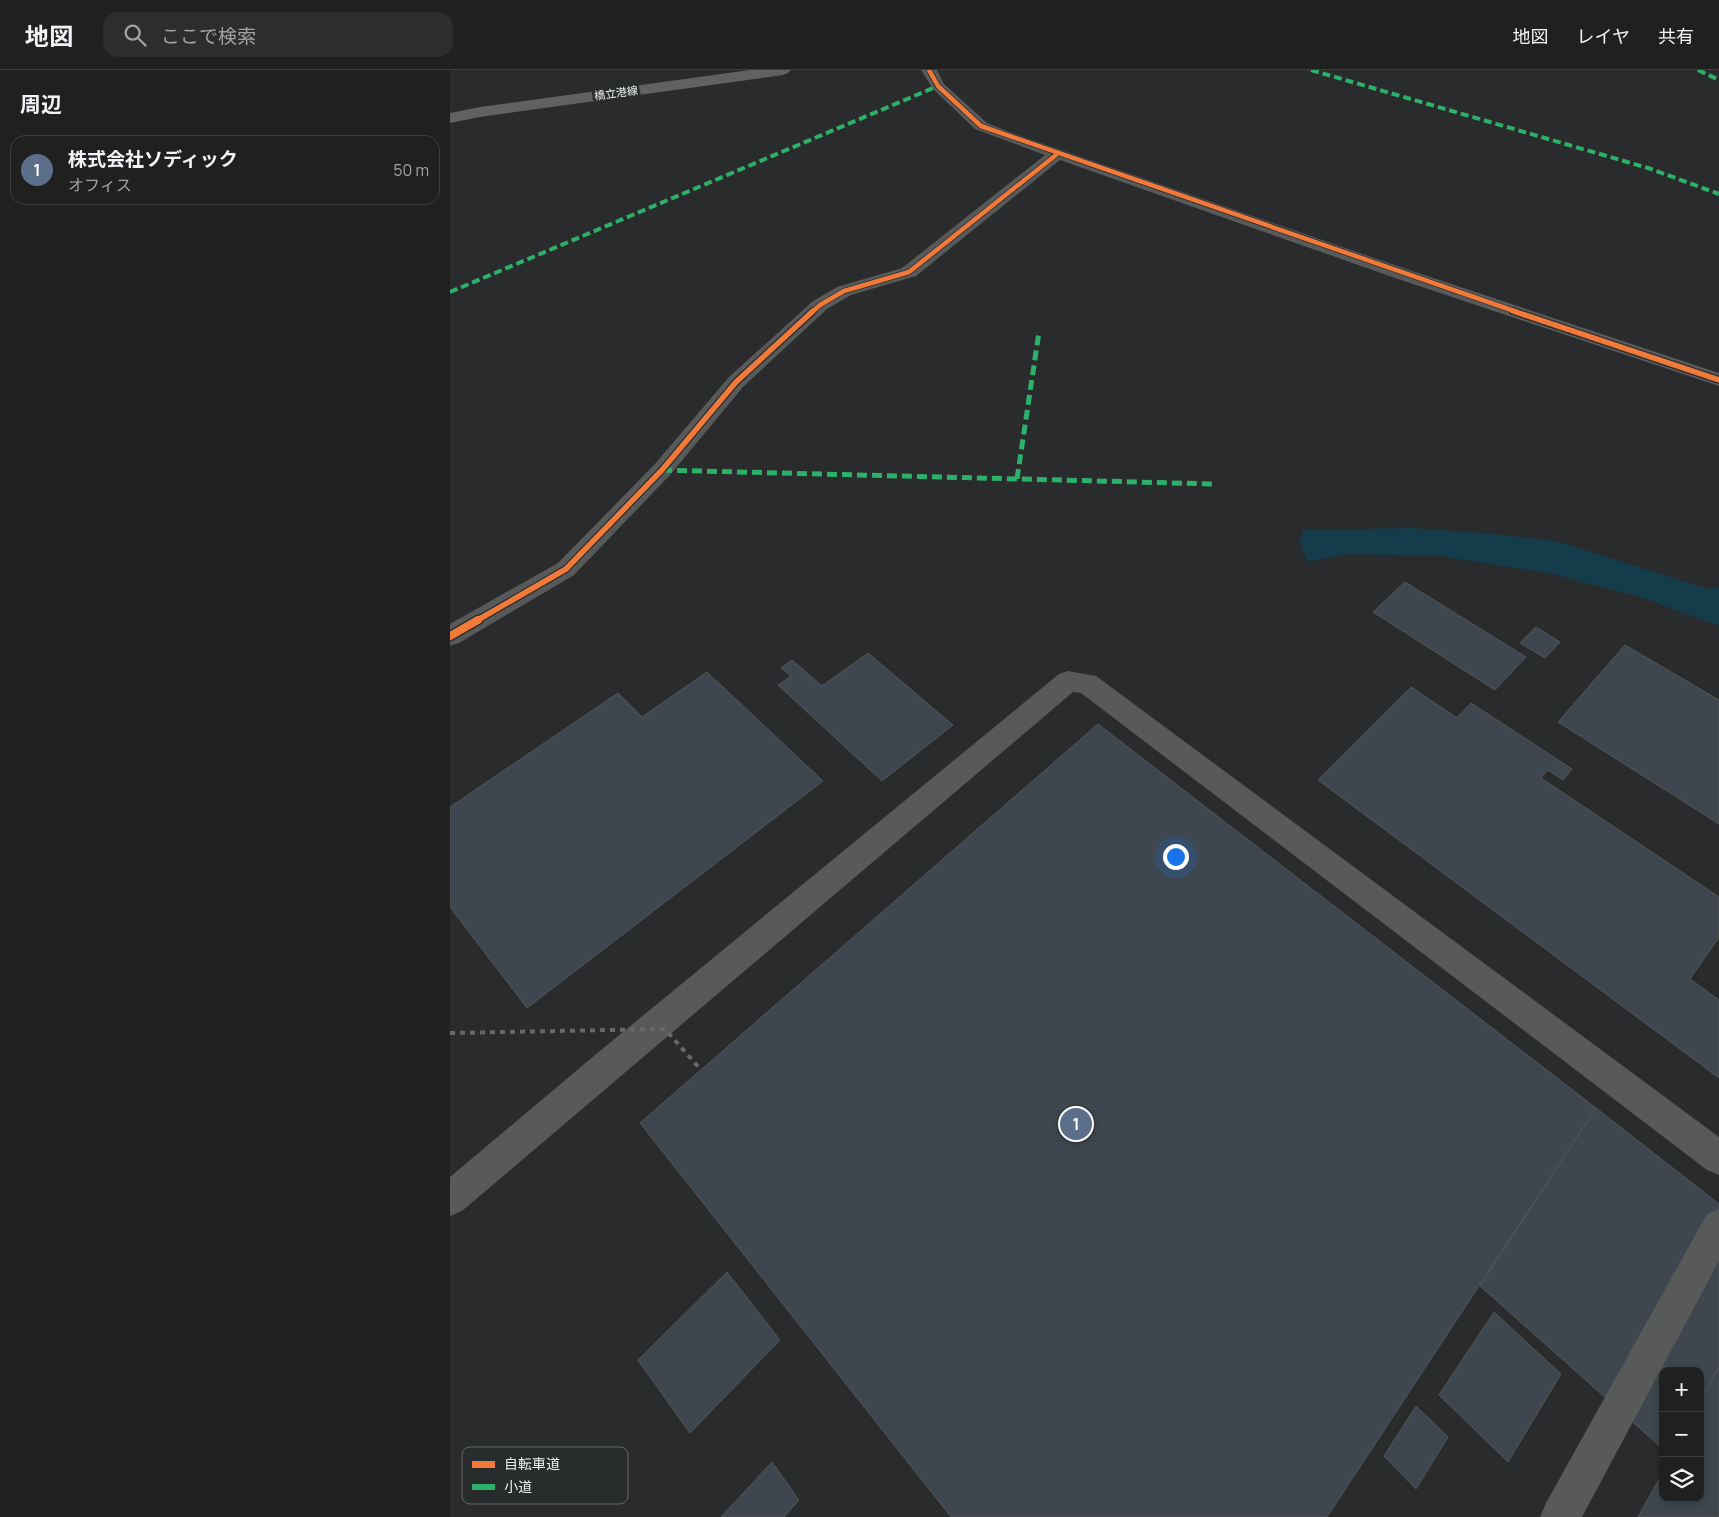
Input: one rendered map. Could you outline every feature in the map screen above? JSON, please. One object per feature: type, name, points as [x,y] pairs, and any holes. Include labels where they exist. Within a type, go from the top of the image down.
[{"type":"main road","name":"橋立港線","points":[[450,118],[480,112],[783,70]]},
{"type":"street","points":[[929,70],[938,86],[981,126],[1056,155],[1719,380]]},
{"type":"street","points":[[450,636],[566,569],[662,470],[736,382],[820,305],[844,291],[909,272],[1056,155]]},
{"type":"street","points":[[450,1199],[613,1059],[1068,681],[1088,683],[1719,1158]]},
{"type":"street","points":[[1560,1517],[1719,1226]]},
{"type":"path","points":[[450,1033],[665,1028],[701,1070]]},
{"type":"shaded area","points":[[1412,528],[1557,541],[1708,589],[1719,587],[1719,626],[1643,598],[1549,573],[1440,556],[1345,554],[1308,562],[1299,541],[1304,530]]},
{"type":"building","points":[[1405,582],[1526,657],[1495,690],[1373,612]]},
{"type":"building","points":[[1536,627],[1560,642],[1545,658],[1520,643]]},
{"type":"building","points":[[1625,645],[1719,700],[1719,824],[1558,722]]},
{"type":"building","points":[[868,653],[953,725],[882,781],[778,685],[791,676],[781,668],[792,660],[822,686]]},
{"type":"building","points":[[707,672],[823,781],[527,1008],[450,907],[450,807],[618,693],[642,717]]},
{"type":"building","points":[[1411,687],[1457,718],[1471,703],[1572,769],[1563,780],[1548,770],[1541,778],[1719,897],[1719,937],[1690,979],[1719,1000],[1719,1078],[1318,780]]},
{"type":"building","points":[[1098,724],[1596,1108],[1327,1517],[951,1517],[640,1123]]},
{"type":"building","points":[[1596,1108],[1719,1204],[1719,1366],[1704,1394],[1704,1367],[1659,1367],[1659,1445],[1480,1286]]},
{"type":"building","points":[[727,1272],[780,1340],[690,1433],[638,1360]]},
{"type":"building","points":[[1494,1312],[1561,1374],[1508,1462],[1439,1395]]},
{"type":"building","points":[[1719,1366],[1719,1517],[1638,1517],[1659,1479],[1659,1502],[1704,1502],[1704,1394]]},
{"type":"building","points":[[1416,1406],[1448,1437],[1416,1489],[1384,1456]]},
{"type":"building","points":[[772,1462],[799,1500],[784,1517],[721,1517]]},
{"type":"marked path","points":[[1311,70],[1648,168],[1719,194]]},
{"type":"marked path","points":[[1698,70],[1719,80]]},
{"type":"marked path","points":[[450,292],[938,86]]},
{"type":"marked path","points":[[1017,479],[1039,332]]},
{"type":"marked path","points":[[662,470],[1216,484]]},
{"type":"cycle path","points":[[929,70],[938,86],[981,126],[1006,136],[1402,274],[1719,380]]},
{"type":"cycle path","points":[[450,636],[566,569],[662,470],[736,382],[820,305],[844,291],[909,272],[1056,155]]},
{"type":"place","name":"株式会社ソディック","points":[[1076,1124]]}]
